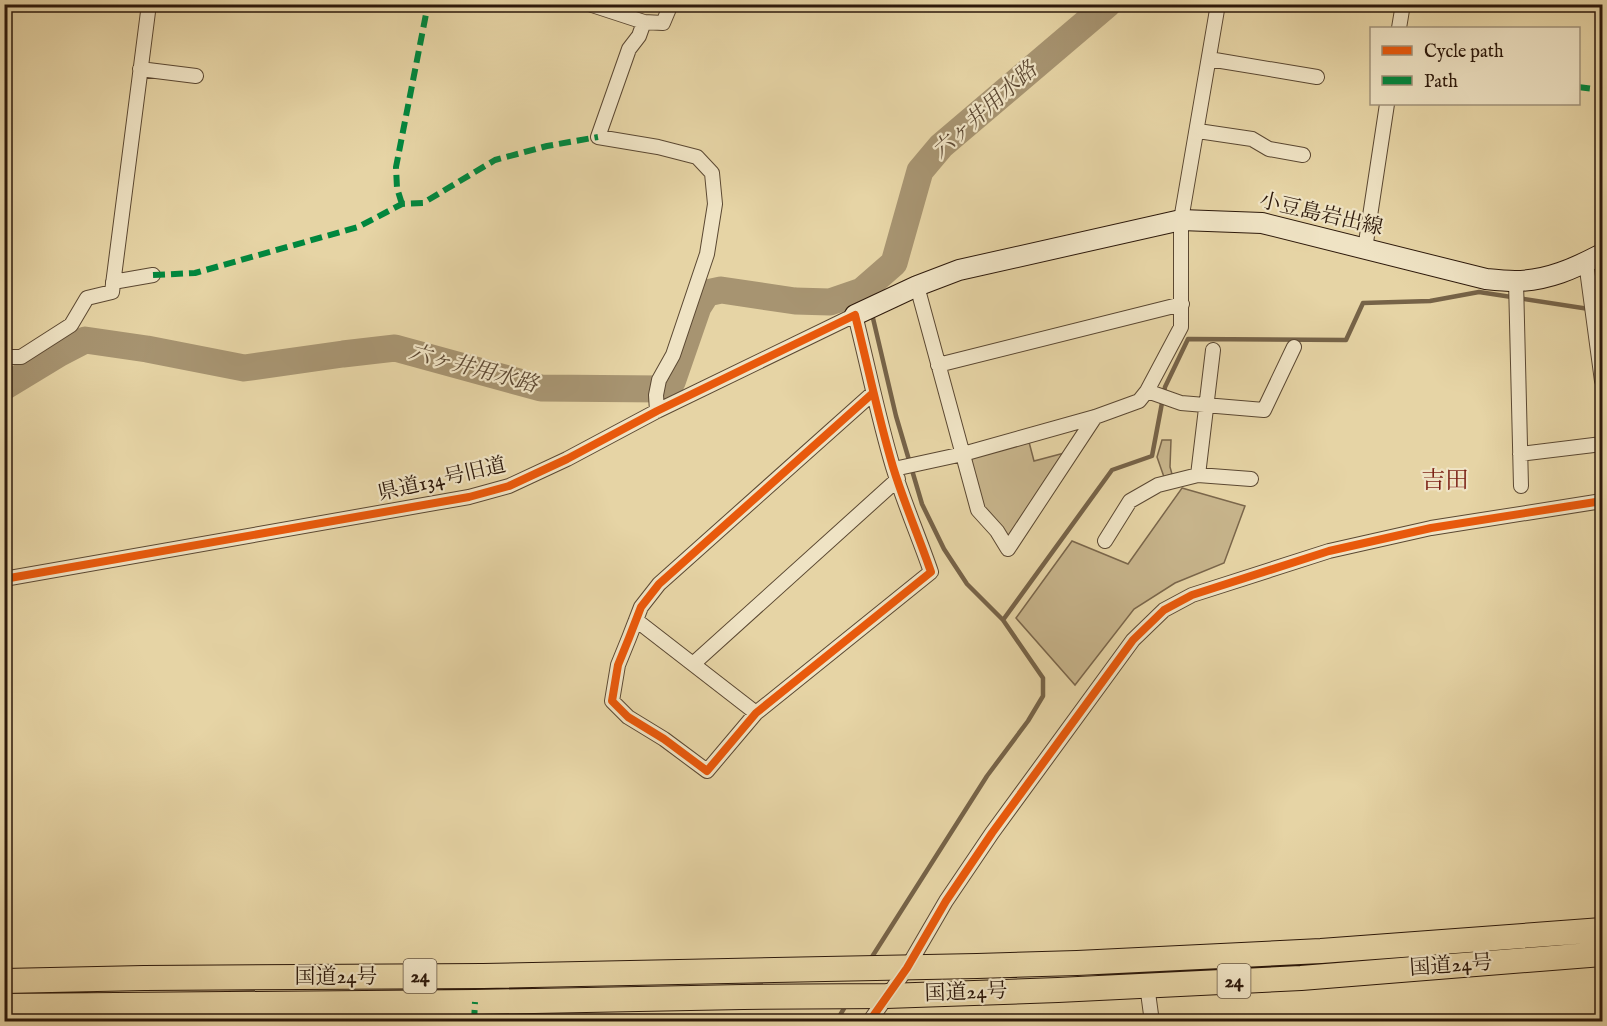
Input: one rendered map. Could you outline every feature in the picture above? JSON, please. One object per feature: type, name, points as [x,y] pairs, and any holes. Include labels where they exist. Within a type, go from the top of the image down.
[{"type":"highway","name":"国道24号","points":[[4,981],[483,976],[1077,963],[1321,951],[1602,930]]},
{"type":"highway","name":"国道24号","points":[[4,1006],[876,996],[1301,978],[1602,954]]},
{"type":"main road","name":"小豆島岩出線","points":[[855,315],[916,286],[959,270],[1181,220],[1262,223],[1516,286],[1550,277],[1594,258]]},
{"type":"street","points":[[4,357],[21,357],[71,325],[87,298],[112,292],[149,4]]},
{"type":"street","points":[[589,4],[644,22],[663,23],[671,4]]},
{"type":"street","points":[[1158,395],[1180,327],[1181,220],[1218,4]]},
{"type":"street","points":[[1399,27],[1403,4]]},
{"type":"street","points":[[644,22],[639,36],[628,49],[598,137],[658,147],[697,157],[712,173],[714,204],[707,254],[673,355],[659,380],[656,395],[657,411]]},
{"type":"street","points":[[1209,59],[1317,77]]},
{"type":"street","points":[[140,69],[196,76]]},
{"type":"street","points":[[1365,249],[1387,105]]},
{"type":"street","points":[[1198,131],[1252,139],[1269,148],[1303,155]]},
{"type":"street","points":[[1594,258],[1595,305],[1602,381]]},
{"type":"street","points":[[113,282],[153,275]]},
{"type":"street","points":[[916,286],[978,510],[997,531],[1008,549],[1095,417]]},
{"type":"street","points":[[1516,286],[1521,486]]},
{"type":"street","points":[[938,365],[1182,304]]},
{"type":"street","points":[[855,315],[873,393],[931,572],[756,713],[706,771],[664,739],[628,717],[612,701],[618,665],[641,607],[659,584],[873,393]]},
{"type":"street","name":"県道134号旧道","points":[[4,579],[470,497],[509,486],[855,315]]},
{"type":"street","points":[[693,664],[898,472],[919,464],[1095,417],[1158,395],[1181,403],[1264,410],[1294,347]]},
{"type":"street","points":[[1198,475],[1213,350]]},
{"type":"street","points":[[1520,454],[1602,444]]},
{"type":"street","points":[[1105,541],[1130,501],[1158,485],[1198,475],[1251,479]]},
{"type":"street","points":[[869,1022],[876,996],[907,968],[946,901],[992,833],[1133,640],[1164,610],[1192,595],[1329,551],[1431,528],[1602,501]]},
{"type":"street","points":[[636,620],[756,713]]},
{"type":"street","points":[[1147,985],[1152,1022]]},
{"type":"shaded area","points":[[1162,440],[1171,440],[1172,474],[1164,477],[1157,457]]},
{"type":"shaded area","points":[[1029,442],[1034,461],[1068,452],[1010,537],[1004,536],[982,507],[970,463],[974,456]]},
{"type":"shaded area","points":[[1182,488],[1245,506],[1224,563],[1175,583],[1134,609],[1075,685],[1016,618],[1072,541],[1128,564]]},
{"type":"waterway","name":"六ヶ井用水路","points":[[4,387],[85,340],[147,349],[244,368],[395,348],[541,388],[663,389],[672,382],[698,307],[707,293],[721,290],[795,301],[830,302],[862,291],[894,263],[920,171],[941,146],[1108,4]]},
{"type":"waterway","points":[[865,288],[869,303]]},
{"type":"waterway","points":[[1003,620],[1112,470],[1152,456],[1165,387],[1188,339],[1346,340],[1363,303],[1430,301],[1479,292],[1602,311]]},
{"type":"waterway","points":[[870,960],[987,776],[1028,721],[1043,696],[1043,678],[1003,620],[967,584],[944,549],[922,504],[896,416],[872,314]]},
{"type":"waterway","points":[[836,1022],[846,1005]]},
{"type":"marked path","points":[[402,204],[397,188],[396,167],[428,4]]},
{"type":"marked path","points":[[1580,87],[1602,90]]},
{"type":"marked path","points":[[153,275],[195,273],[358,227],[402,204],[423,203],[495,160],[547,146],[598,137]]},
{"type":"marked path","points":[[1602,192],[1598,201],[1602,204]]},
{"type":"marked path","points":[[474,1022],[475,1002]]},
{"type":"cycle path","points":[[4,579],[469,497],[509,486],[855,315],[893,467],[931,572],[756,713],[707,771],[664,739],[628,717],[612,701],[618,665],[641,607],[659,584],[873,393]]},
{"type":"cycle path","points":[[869,1022],[907,968],[946,901],[992,833],[1133,640],[1164,610],[1192,595],[1329,551],[1431,528],[1602,501]]},
{"type":"district","name":"吉田","points":[[1445,481]]}]
